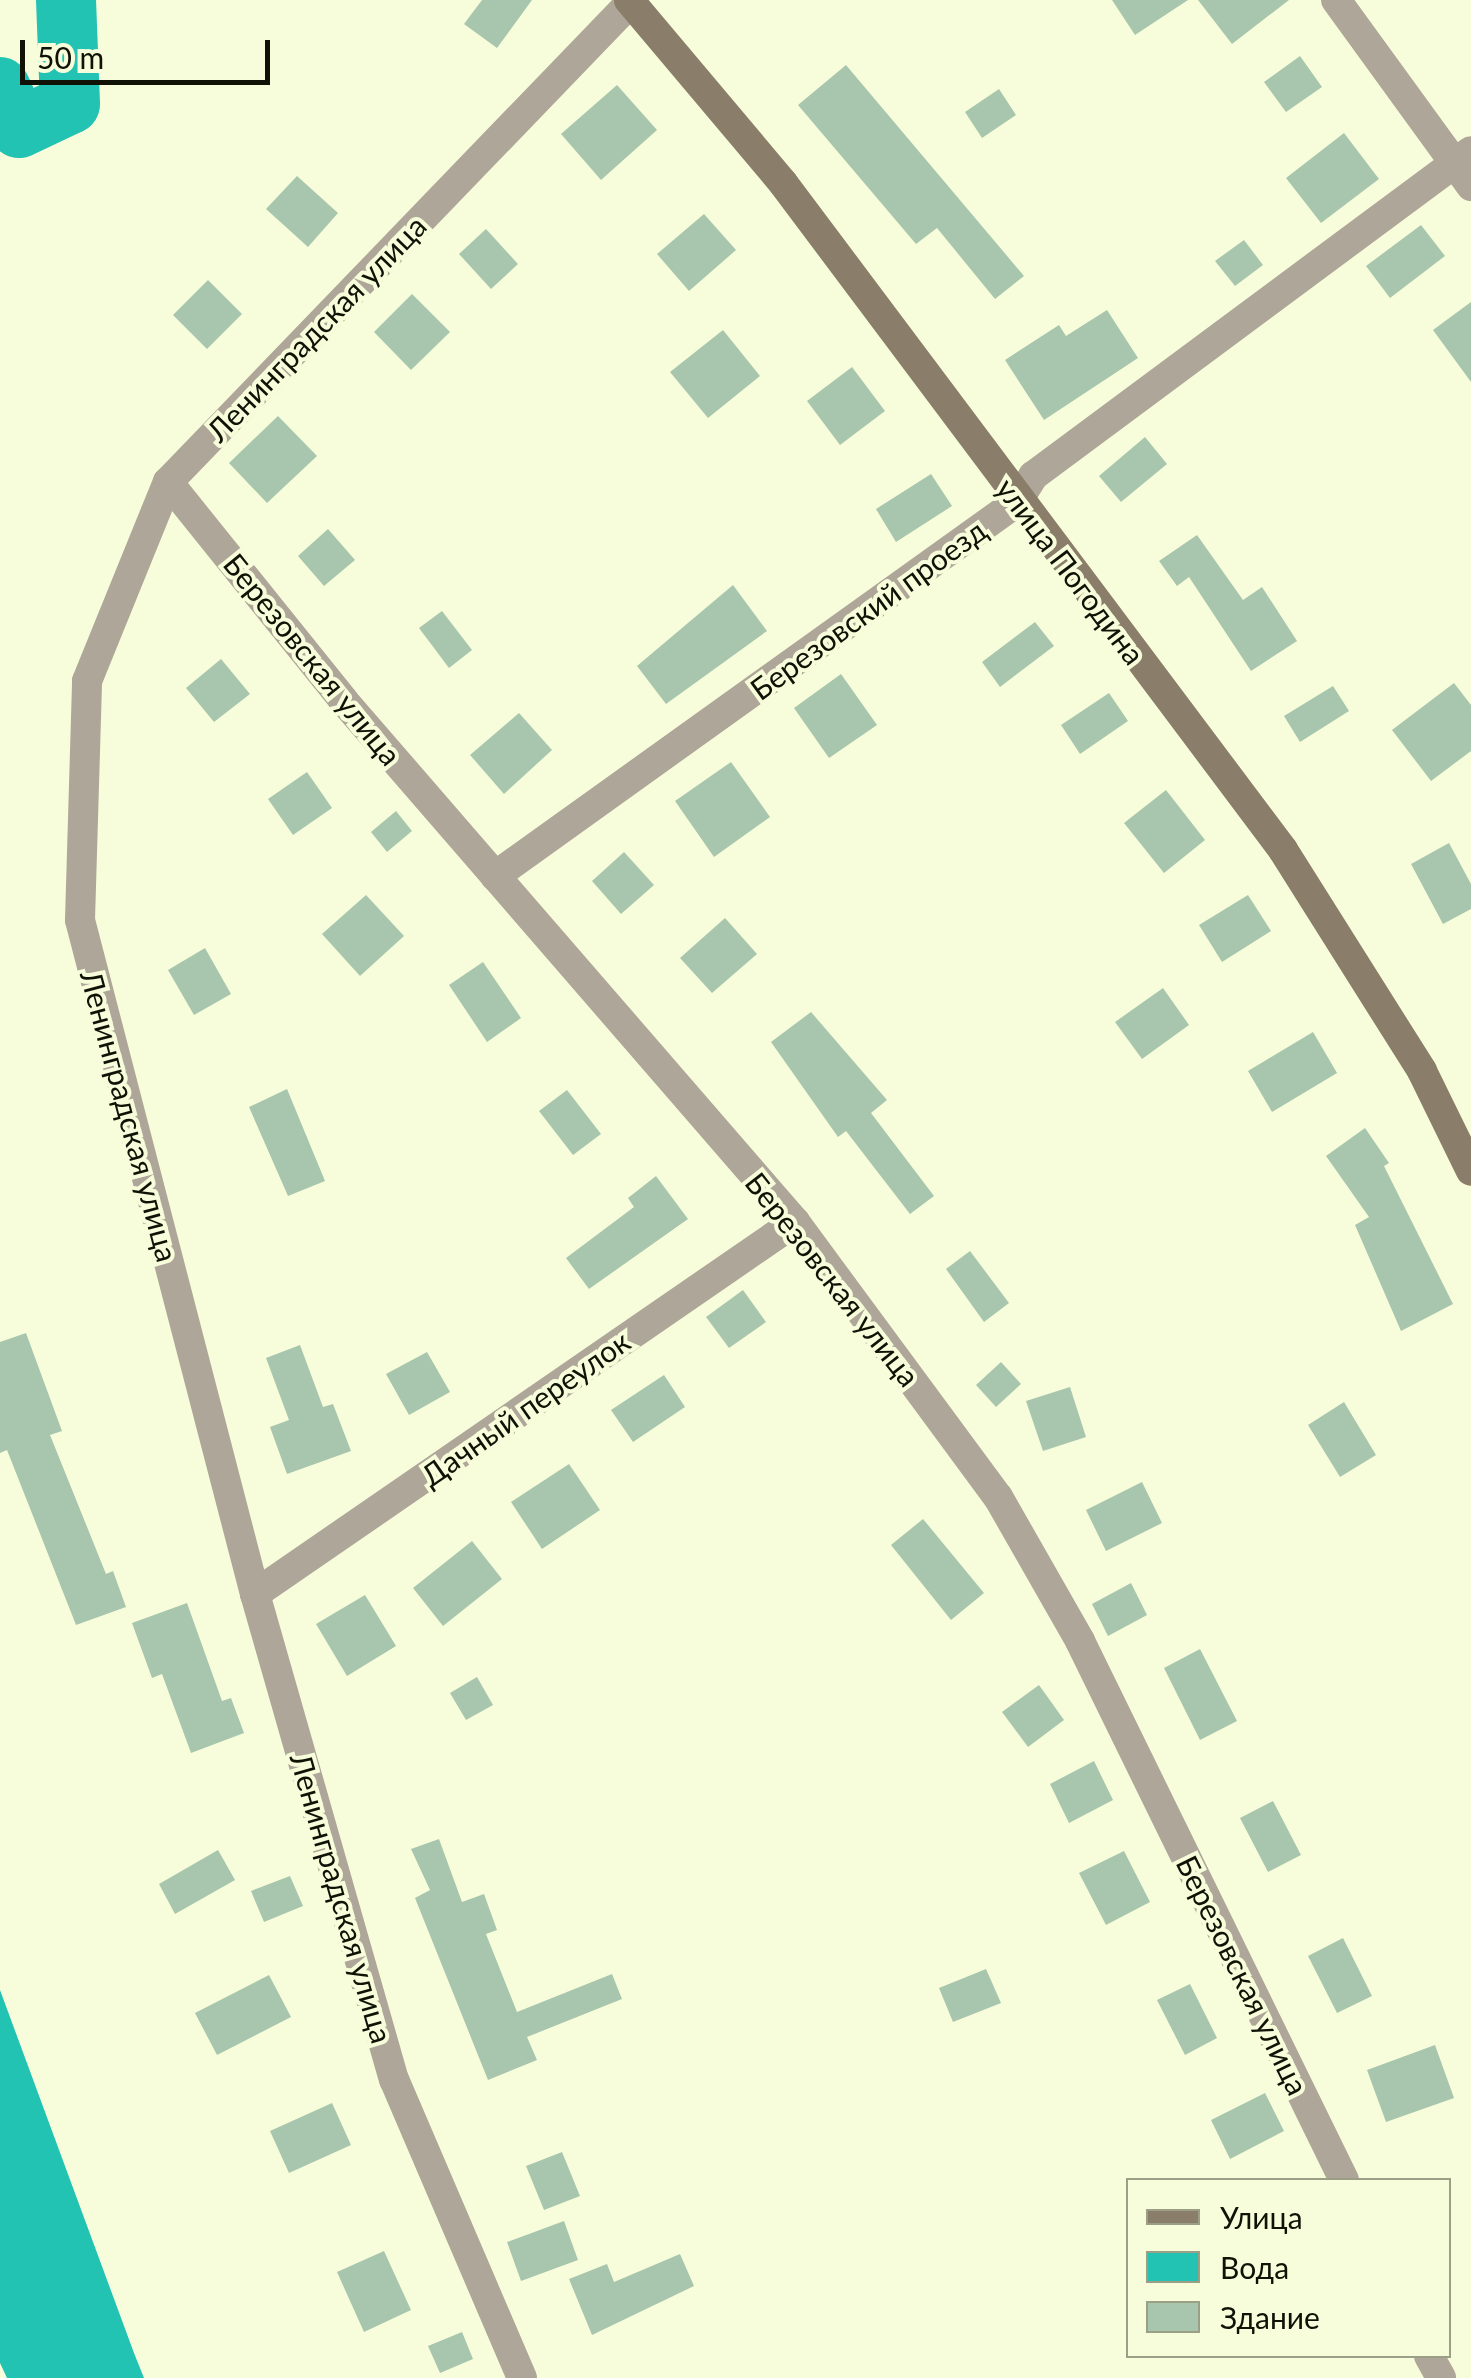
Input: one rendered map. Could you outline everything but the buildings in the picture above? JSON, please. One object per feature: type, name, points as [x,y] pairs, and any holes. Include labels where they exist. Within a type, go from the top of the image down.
[{"type":"street","points":[[1336,0],[1465,167]]},
{"type":"street","name":"Ленинградская улица","points":[[522,2378],[394,2080],[255,1594],[80,920],[87,680],[168,482],[630,1]]},
{"type":"street","name":"улица Погодина","points":[[630,1],[783,183],[1018,502],[1284,850],[1422,1071],[1471,1170]]},
{"type":"street","name":"Березовский проезд","points":[[495,876],[1018,502],[1033,476],[1465,167]]},
{"type":"street","name":"Березовская улица","points":[[168,482],[495,876],[795,1222],[998,1497],[1080,1641],[1343,2178]]},
{"type":"street","name":"Дачный переулок","points":[[255,1594],[795,1222]]},
{"type":"water","points":[[0,1990],[144,2378],[7,2378],[0,2363]]},
{"type":"waterway","points":[[0,87],[19,128],[70,104],[66,0]]}]
